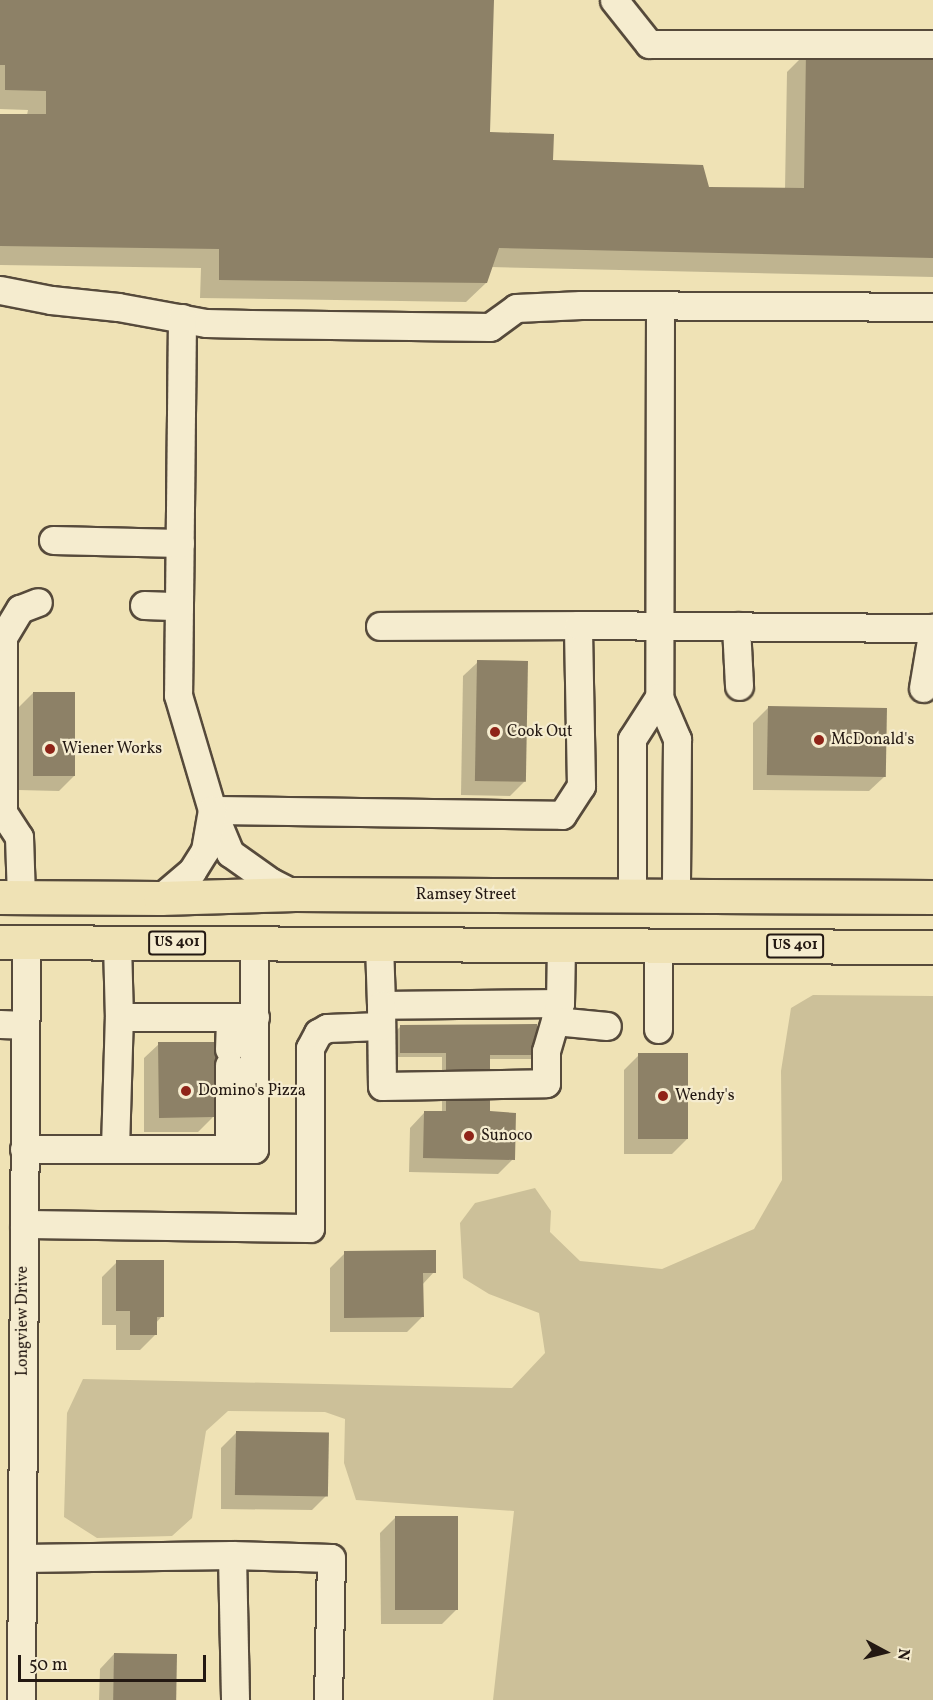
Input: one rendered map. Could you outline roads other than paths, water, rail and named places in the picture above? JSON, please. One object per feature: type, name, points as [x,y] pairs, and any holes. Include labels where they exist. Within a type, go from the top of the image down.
[{"type":"main road","name":"Ramsey Street","points":[[11,897],[295,894],[933,897]]},
{"type":"main road","points":[[632,895],[658,946]]},
{"type":"main road","points":[[658,946],[676,896]]},
{"type":"main road","name":"US 401","points":[[13,943],[933,947]]},
{"type":"street","points":[[614,0],[650,44],[933,44]]},
{"type":"street","points":[[0,291],[206,323],[239,324],[490,327],[516,308],[660,305],[933,307]]},
{"type":"street","points":[[660,305],[659,698],[677,739],[676,896]]},
{"type":"street","points":[[182,318],[178,696],[212,810],[230,853],[271,882],[295,894]]},
{"type":"street","points":[[53,540],[180,543]]},
{"type":"street","points":[[11,897],[19,837],[3,812],[3,637],[20,609],[38,602]]},
{"type":"street","points":[[144,605],[179,606]]},
{"type":"street","points":[[212,810],[562,815],[581,786],[578,625]]},
{"type":"street","points":[[380,626],[933,628],[923,688]]},
{"type":"street","points":[[736,626],[739,686]]},
{"type":"street","points":[[632,895],[632,739],[659,698]]},
{"type":"street","points":[[160,897],[192,871],[205,850],[212,810]]},
{"type":"street","name":"Longview Drive","points":[[13,943],[12,1120],[24,1149],[21,1700]]},
{"type":"street","points":[[115,1148],[119,1017],[117,943]]},
{"type":"street","points":[[236,1149],[236,1057],[254,944]]},
{"type":"street","points":[[379,944],[382,1086],[546,1083],[546,1052],[557,1012],[561,945]]},
{"type":"street","points":[[658,946],[658,1029]]},
{"type":"street","points":[[24,1224],[310,1228],[310,1048],[318,1033],[327,1028],[381,1016],[557,1012],[607,1026]]},
{"type":"street","points":[[119,1017],[242,1017]]},
{"type":"street","points":[[24,1149],[254,1149],[242,1017]]},
{"type":"street","points":[[22,1558],[232,1555],[330,1558],[328,1700]]},
{"type":"street","points":[[232,1555],[235,1700]]},
{"type":"place","name":"Cook Out","points":[[495,732]]},
{"type":"place","name":"McDonald's","points":[[819,740]]},
{"type":"place","name":"Wiener Works","points":[[50,749]]},
{"type":"place","name":"Domino's Pizza","points":[[186,1091]]},
{"type":"place","name":"Wendy's","points":[[663,1096]]},
{"type":"place","name":"Sunoco","points":[[469,1136]]}]
